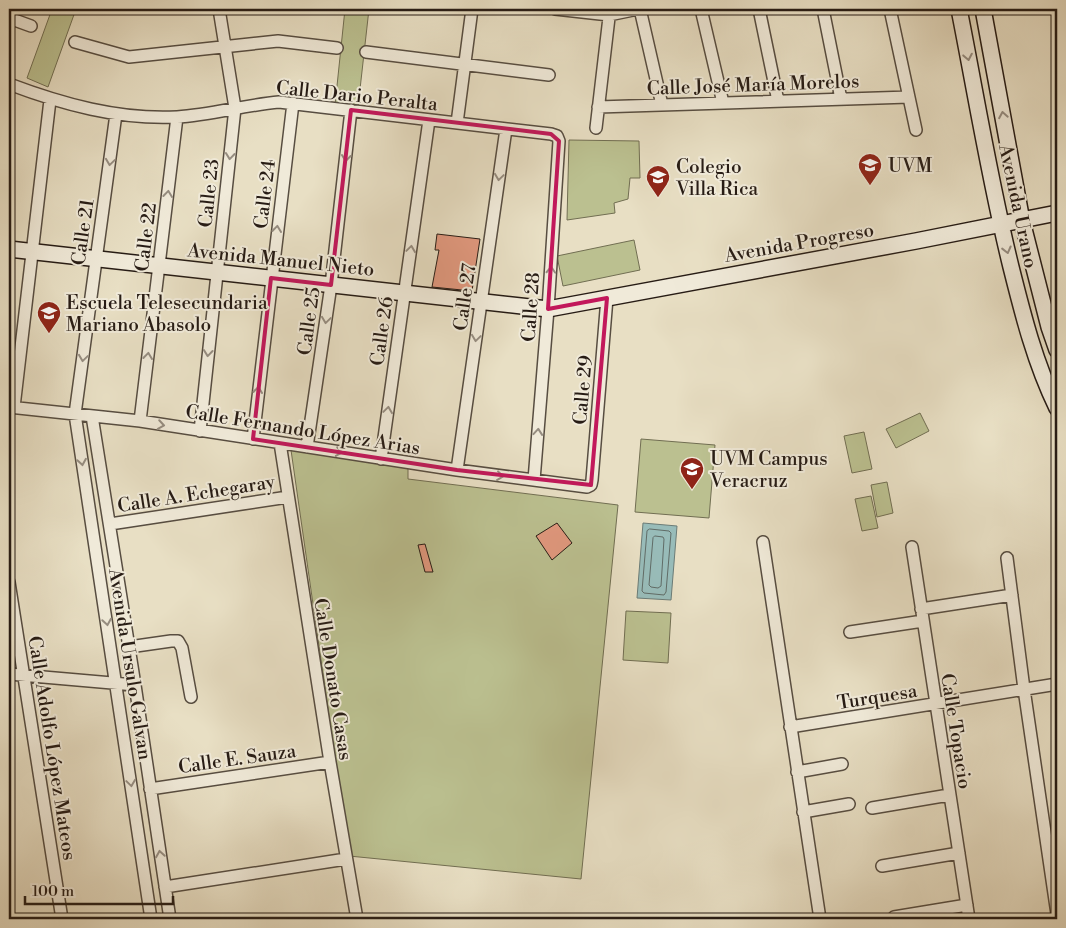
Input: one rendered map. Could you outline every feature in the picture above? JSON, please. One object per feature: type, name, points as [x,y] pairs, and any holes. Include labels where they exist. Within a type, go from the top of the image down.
[{"type":"street","name":"Calle 23","points":[[200,431],[235,108],[219,9]]},
{"type":"street","points":[[457,123],[472,9]]},
{"type":"street","points":[[555,9],[609,12],[639,9],[662,105]]},
{"type":"street","points":[[701,9],[722,103]]},
{"type":"street","points":[[759,9],[778,101]]},
{"type":"street","points":[[823,9],[841,99]]},
{"type":"street","points":[[890,9],[916,130]]},
{"type":"street","name":"Avenida Urano","points":[[959,9],[1001,225],[1024,322],[1047,388],[1057,408]]},
{"type":"street","name":"Avenida Urano","points":[[983,9],[1022,221],[1049,327],[1057,350]]},
{"type":"street","points":[[596,128],[609,12]]},
{"type":"street","points":[[9,18],[31,26]]},
{"type":"street","points":[[75,42],[129,58],[278,41],[338,48]]},
{"type":"street","points":[[366,52],[548,75]]},
{"type":"street","name":"Calle Dario Peralta","points":[[9,84],[50,100],[116,114],[177,117],[256,104],[293,103],[506,128],[557,136]]},
{"type":"street","name":"Calle José María Morelos","points":[[598,106],[909,97]]},
{"type":"street","points":[[11,407],[50,100]]},
{"type":"street","name":"Calle 24","points":[[253,439],[293,103]]},
{"type":"street","name":"Calle 25","points":[[307,447],[331,285],[351,110]]},
{"type":"street","name":"Calle 21","points":[[75,414],[116,114]]},
{"type":"street","name":"Calle 22","points":[[140,421],[177,117]]},
{"type":"street","name":"Calle 26","points":[[381,459],[430,120]]},
{"type":"street","name":"Calle 27","points":[[457,470],[506,128]]},
{"type":"street","name":"Calle 28","points":[[534,480],[548,309],[559,141],[557,136]]},
{"type":"street","name":"Avenida Progreso","points":[[548,309],[1057,213]]},
{"type":"street","name":"Avenida Manuel Nieto","points":[[9,249],[548,309]]},
{"type":"street","name":"Calle 29","points":[[591,484],[607,298]]},
{"type":"street","name":"Calle Fernando López Arias","points":[[11,407],[140,421],[457,470],[587,487],[591,484]]},
{"type":"street","name":"Avenida Ursulo Galvan","points":[[75,414],[151,919]]},
{"type":"street","name":"Avenida Ursulo Galvan","points":[[92,416],[170,919]]},
{"type":"street","name":"Calle Donato Casas","points":[[280,443],[330,762],[357,919]]},
{"type":"street","name":"Calle A. Echegaray","points":[[110,524],[288,497]]},
{"type":"street","points":[[763,542],[820,919]]},
{"type":"street","name":"Calle Topacio","points":[[912,548],[969,919]]},
{"type":"street","points":[[1007,558],[1024,689],[1056,893],[1057,914]]},
{"type":"street","name":"Calle Adolfo López Mateos","points":[[9,582],[62,919]]},
{"type":"street","points":[[850,632],[921,610],[1011,591]]},
{"type":"street","points":[[129,647],[178,641],[182,648],[191,698]]},
{"type":"street","points":[[9,674],[135,685]]},
{"type":"street","name":"Turquesa","points":[[790,728],[1057,684]]},
{"type":"street","name":"Calle E. Sauza","points":[[150,789],[330,762]]},
{"type":"street","points":[[797,772],[842,764]]},
{"type":"street","points":[[872,808],[949,795]]},
{"type":"street","points":[[803,812],[849,804]]},
{"type":"street","points":[[882,866],[959,853]]},
{"type":"street","points":[[165,887],[346,859]]},
{"type":"street","points":[[894,917],[967,905]]},
{"type":"highlighted area","points":[[351,110],[551,134],[559,141],[548,309],[607,298],[591,485],[457,470],[253,439],[271,278],[331,285]]},
{"type":"green space","points":[[52,9],[76,9],[48,87],[27,78]]},
{"type":"green space","points":[[345,9],[369,9],[358,107],[335,105]]},
{"type":"green space","points":[[569,140],[639,141],[640,178],[630,178],[628,199],[614,203],[615,213],[567,220]]},
{"type":"green space","points":[[634,240],[640,270],[563,286],[557,256]]},
{"type":"green space","points":[[920,413],[929,431],[896,448],[886,429]]},
{"type":"green space","points":[[864,432],[872,469],[852,473],[844,436]]},
{"type":"green space","points":[[641,439],[715,445],[709,518],[635,512]]},
{"type":"green space","points":[[291,450],[408,468],[408,479],[618,505],[581,879],[349,856]]},
{"type":"green space","points":[[887,482],[893,513],[877,517],[871,485]]},
{"type":"green space","points":[[871,496],[878,528],[862,531],[855,499]]},
{"type":"green space","points":[[626,611],[671,613],[668,663],[623,660]]},
{"type":"water","points":[[643,523],[677,526],[671,600],[637,598]]},
{"type":"building","points":[[437,234],[480,239],[472,291],[432,287],[439,250],[435,250]]},
{"type":"building","points":[[557,523],[572,543],[552,560],[536,536]]},
{"type":"building","points":[[425,544],[433,572],[425,572],[418,545]]},
{"type":"place","name":"UVM","points":[[870,186]]},
{"type":"place","name":"Colegio Villa Rica","points":[[658,198]]},
{"type":"place","name":"Escuela Telesecundaria Mariano Abasolo","points":[[49,334]]},
{"type":"place","name":"UVM Campus Veracruz","points":[[692,490]]}]
